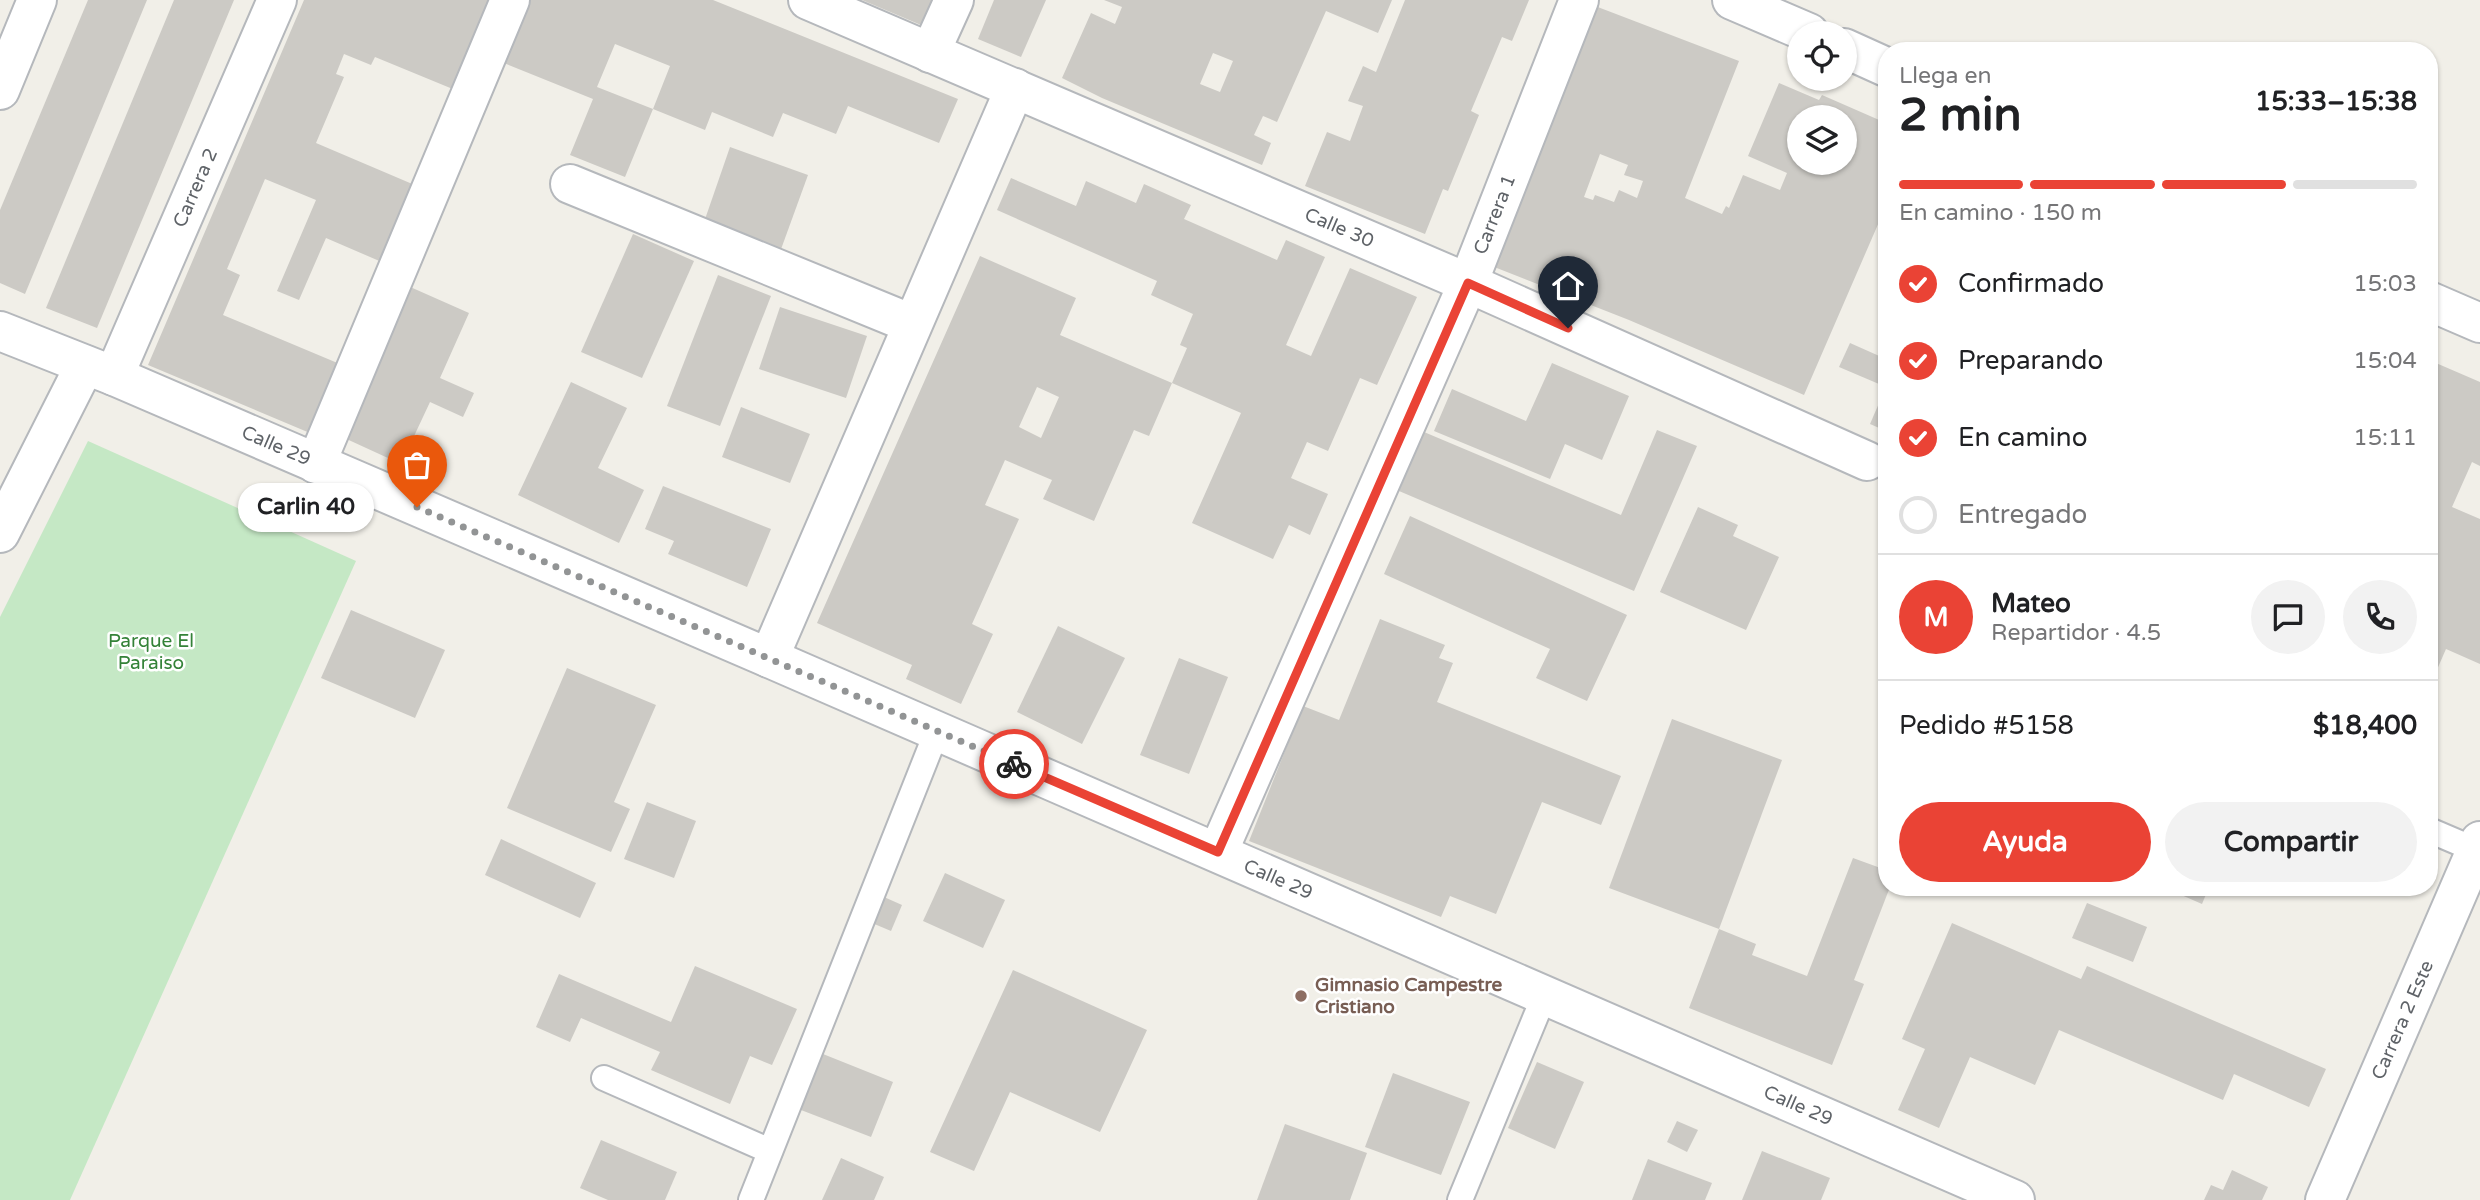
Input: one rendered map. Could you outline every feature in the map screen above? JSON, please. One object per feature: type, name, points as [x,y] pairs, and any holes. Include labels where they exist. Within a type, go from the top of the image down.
[{"type":"street","points":[[0,90],[37,0]]},
{"type":"street","name":"Carrera 2","points":[[0,533],[99,371],[278,0]]},
{"type":"street","points":[[316,464],[510,0]]},
{"type":"street","name":"Calle 30","points":[[808,0],[1468,283],[1867,461]]},
{"type":"street","points":[[930,52],[954,0]]},
{"type":"street","name":"Carrera 1","points":[[1218,852],[1468,283],[1579,0]]},
{"type":"street","points":[[1732,0],[1787,24]]},
{"type":"street","points":[[1857,54],[1878,63]]},
{"type":"street","points":[[769,658],[1014,88]]},
{"type":"street","points":[[570,184],[912,324]]},
{"type":"street","points":[[2438,305],[2480,323]]},
{"type":"street","name":"Calle 29","points":[[0,331],[769,658],[2015,1200]]},
{"type":"street","name":"Carrera 2 Este","points":[[2325,1200],[2478,845]]},
{"type":"lane","points":[[751,1200],[937,731]]},
{"type":"lane","points":[[2438,833],[2478,845]]},
{"type":"lane","points":[[1460,1200],[1545,994]]},
{"type":"lane","points":[[604,1078],[770,1151]]},
{"type":"green space","name":"Parque El Paraiso","points":[[88,441],[356,561],[70,1200],[0,1200],[0,617]]},
{"type":"building","points":[[88,0],[147,0],[25,294],[0,283],[0,210]]},
{"type":"building","points":[[174,0],[234,0],[97,328],[46,308]]},
{"type":"building","points":[[304,0],[501,0],[460,92],[375,57],[371,65],[344,54],[336,74],[344,77],[316,143],[417,186],[384,263],[326,238],[299,300],[277,291],[316,200],[265,179],[227,269],[240,275],[223,315],[347,367],[317,436],[148,365]]},
{"type":"building","points":[[525,0],[713,0],[958,99],[939,143],[848,106],[836,134],[783,113],[773,137],[712,112],[705,130],[653,109],[625,177],[570,155],[593,99],[499,61]],"holes":[[[615,44],[670,66],[653,109],[597,87]]]},
{"type":"building","points":[[862,0],[932,0],[921,25]]},
{"type":"building","points":[[994,0],[1046,0],[1021,57],[978,39]]},
{"type":"building","points":[[1104,0],[1392,0],[1378,33],[1326,11],[1277,122],[1263,116],[1254,135],[1271,143],[1262,165],[1102,98],[1062,78],[1091,13],[1115,24],[1122,7]],"holes":[[[1213,53],[1233,61],[1220,92],[1200,84]]]},
{"type":"building","points":[[1405,0],[1529,0],[1512,41],[1502,37],[1471,111],[1479,115],[1448,191],[1443,189],[1425,234],[1305,186],[1327,132],[1350,141],[1363,106],[1348,101],[1363,66],[1376,72]]},
{"type":"building","points":[[1582,1],[1739,61],[1685,198],[1722,214],[1726,206],[1729,208],[1743,175],[1780,190],[1787,173],[1857,175],[1857,110],[1878,120],[1878,224],[1804,395],[1629,320],[1479,261]],"holes":[[[1600,154],[1628,165],[1624,175],[1643,181],[1637,198],[1619,190],[1614,202],[1595,195],[1593,200],[1584,197]]]},
{"type":"building","points":[[1779,83],[1787,86],[1787,91],[1798,91],[1819,100],[1822,95],[1845,105],[1787,105],[1787,173],[1748,156]]},
{"type":"building","points":[[730,147],[808,175],[780,252],[703,225]]},
{"type":"building","points":[[1011,178],[1076,206],[1086,181],[1136,203],[1144,184],[1191,205],[1184,219],[1277,260],[1286,240],[1325,257],[1286,345],[1311,356],[1350,268],[1417,297],[1377,385],[1360,378],[1328,451],[1307,442],[1291,478],[1328,494],[1310,535],[1289,525],[1273,559],[1192,523],[1241,413],[1172,383],[1187,348],[1180,345],[1193,314],[1151,295],[1157,281],[997,210]]},
{"type":"building","points":[[633,234],[694,261],[642,378],[581,352]]},
{"type":"building","points":[[980,256],[1076,298],[1060,335],[1172,383],[1149,436],[1134,430],[1094,521],[1043,499],[1052,480],[1005,460],[985,505],[1019,519],[972,624],[993,634],[961,704],[906,679],[912,665],[817,623]],"holes":[[[1037,387],[1059,397],[1041,438],[1019,427]]]},
{"type":"building","points":[[718,275],[771,296],[720,426],[667,406]]},
{"type":"building","points":[[408,286],[469,313],[440,378],[474,393],[463,417],[430,402],[401,464],[340,436]]},
{"type":"building","points":[[780,307],[867,336],[846,398],[759,369]]},
{"type":"building","points":[[1850,343],[1878,355],[1878,384],[1839,367]]},
{"type":"building","points":[[1552,363],[1629,396],[1602,460],[1565,444],[1550,479],[1434,431],[1452,389],[1526,421]]},
{"type":"building","points":[[2438,364],[2480,382],[2480,466],[2472,462],[2452,507],[2480,519],[2480,664],[2446,649],[2438,667]]},
{"type":"building","points":[[571,382],[627,408],[598,468],[644,490],[619,543],[518,495]]},
{"type":"building","points":[[1878,406],[1878,428],[1870,424]]},
{"type":"building","points":[[741,407],[810,434],[790,483],[722,457]]},
{"type":"building","points":[[1657,430],[1697,446],[1634,591],[1399,491],[1424,432],[1621,515]]},
{"type":"building","points":[[663,486],[771,529],[747,587],[668,554],[674,541],[645,529]]},
{"type":"building","points":[[1698,507],[1738,525],[1733,536],[1779,557],[1746,630],[1660,592]]},
{"type":"building","points":[[1410,516],[1627,615],[1587,701],[1536,678],[1550,649],[1384,574]]},
{"type":"building","points":[[351,610],[445,650],[415,718],[321,678]]},
{"type":"building","points":[[1380,619],[1445,645],[1439,658],[1453,663],[1437,702],[1621,776],[1601,825],[1542,802],[1496,914],[1450,896],[1441,917],[1249,841],[1303,706],[1339,720]]},
{"type":"building","points":[[1058,626],[1125,658],[1082,744],[1017,712]]},
{"type":"building","points":[[1179,658],[1228,677],[1189,774],[1140,755]]},
{"type":"building","points":[[567,668],[656,705],[614,802],[630,809],[611,852],[507,808]]},
{"type":"building","points":[[1672,719],[1782,760],[1719,929],[1609,888]]},
{"type":"building","points":[[647,802],[696,821],[674,878],[624,859]]},
{"type":"building","points":[[501,839],[596,883],[580,918],[485,875]]},
{"type":"building","points":[[1853,858],[1878,867],[1878,896],[1887,896],[1854,980],[1864,984],[1832,1065],[1689,1008],[1719,929],[1756,944],[1752,955],[1807,976]]},
{"type":"building","points":[[945,873],[1005,900],[983,948],[923,921]]},
{"type":"building","points":[[2184,896],[2205,896],[2202,904]]},
{"type":"building","points":[[884,897],[902,905],[891,931],[872,923]]},
{"type":"building","points":[[2087,903],[2147,927],[2133,962],[2072,938]]},
{"type":"building","points":[[1952,923],[2081,979],[2087,966],[2326,1069],[2309,1107],[2234,1074],[2223,1100],[2059,1030],[2035,1085],[1970,1057],[1939,1128],[1898,1110],[1925,1049],[1902,1039]]},
{"type":"building","points":[[695,966],[797,1009],[772,1065],[750,1056],[730,1104],[651,1070],[660,1052],[581,1018],[570,1042],[536,1027],[559,974],[671,1022]]},
{"type":"building","points":[[1013,970],[1147,1030],[1100,1132],[1010,1092],[974,1171],[930,1152]]},
{"type":"building","points":[[823,1054],[893,1082],[871,1137],[801,1110]]},
{"type":"building","points":[[1537,1062],[1584,1082],[1555,1149],[1508,1128]]},
{"type":"building","points":[[1393,1073],[1470,1102],[1441,1175],[1365,1147]]},
{"type":"building","points":[[1677,1121],[1698,1130],[1687,1152],[1667,1142]]},
{"type":"building","points":[[1285,1124],[1367,1153],[1350,1200],[1257,1200]]},
{"type":"building","points":[[601,1140],[677,1172],[665,1200],[608,1200],[580,1188]]},
{"type":"building","points":[[1762,1151],[1830,1178],[1821,1200],[1742,1200]]},
{"type":"building","points":[[841,1158],[884,1177],[874,1200],[822,1200]]},
{"type":"building","points":[[1648,1159],[1712,1183],[1705,1200],[1632,1200]]},
{"type":"building","points":[[2232,1170],[2268,1187],[2262,1200],[2204,1200],[2211,1185],[2223,1190]]},
{"type":"way so far","points":[[417,507],[1014,764]]},
{"type":"place","name":"Carlin 40","points":[[417,507]]},
{"type":"place","name":"Gimnasio Campestre Cristiano","points":[[1301,996]]},
{"type":"route","points":[[1014,764],[1218,852],[1468,283],[1568,328]]}]
